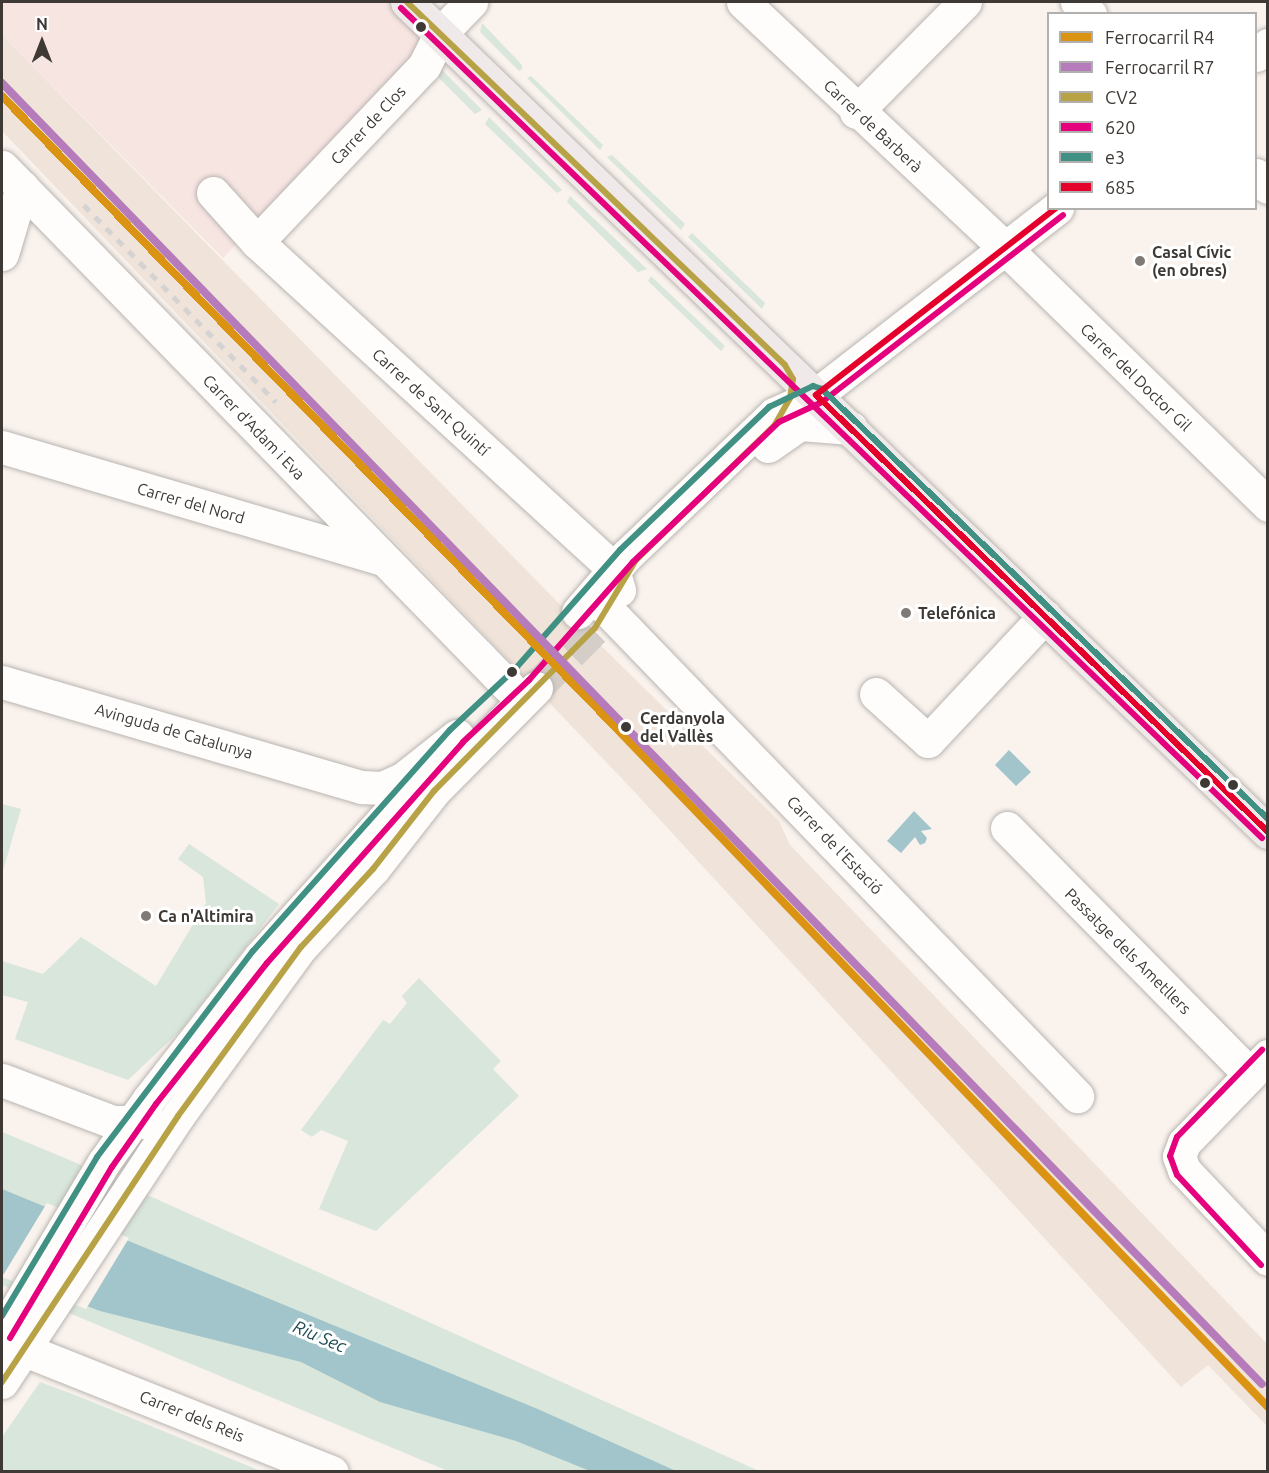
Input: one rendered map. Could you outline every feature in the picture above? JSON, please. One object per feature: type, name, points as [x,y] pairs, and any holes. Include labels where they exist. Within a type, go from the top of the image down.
[{"type":"main road","points":[[407,2],[785,365],[802,401],[851,428],[1268,832]]},
{"type":"street","name":"Carrer de Clos","points":[[257,242],[424,66],[440,34],[471,2]]},
{"type":"street","name":"Carrer de Barberà","points":[[743,2],[856,112],[1005,248]]},
{"type":"street","points":[[856,112],[965,2]]},
{"type":"street","points":[[1257,176],[1268,187]]},
{"type":"street","points":[[2,254],[12,177]]},
{"type":"street","name":"Carrer d'Adam i Eva","points":[[12,177],[381,558],[522,683]]},
{"type":"street","name":"Carrer de Sant Quintí","points":[[213,193],[257,242],[604,594]]},
{"type":"street","points":[[604,594],[636,560],[802,401],[1054,210]]},
{"type":"street","name":"Carrer del Doctor Gil","points":[[1005,248],[1268,505]]},
{"type":"street","points":[[604,594],[781,435],[800,424],[851,428]]},
{"type":"street","name":"Carrer del Nord","points":[[2,447],[381,558]]},
{"type":"street","name":"Carrer de l'Estació","points":[[604,594],[1077,1096]]},
{"type":"street","points":[[876,694],[928,741],[1045,616]]},
{"type":"street","name":"Avinguda de Catalunya","points":[[2,682],[346,780],[362,787],[382,788],[404,778],[522,683]]},
{"type":"street","points":[[2,1382],[8,1341],[17,1304],[296,935],[379,854],[522,683]]},
{"type":"street","name":"Avinguda de Catalunya","points":[[379,854],[402,798],[457,736]]},
{"type":"street","points":[[346,780],[358,791],[379,854]]},
{"type":"street","name":"Passatge dels Ametllers","points":[[1007,828],[1259,1065]]},
{"type":"street","points":[[1259,1065],[1184,1143],[1179,1156],[1184,1170],[1268,1259]]},
{"type":"street","points":[[2,1080],[136,1147]]},
{"type":"street","points":[[8,1341],[48,1314],[136,1147]]},
{"type":"street","name":"Carrer dels Reis","points":[[8,1341],[332,1472]]},
{"type":"shaded area","points":[[2,2],[421,2],[444,23],[223,258],[2,35]]},
{"type":"shaded area","points":[[482,23],[522,65],[522,69],[519,71],[480,32]]},
{"type":"shaded area","points":[[2,35],[577,622],[779,821],[790,845],[1267,1344],[1267,1426],[1208,1365],[1181,1387],[630,787],[2,131]]},
{"type":"shaded area","points":[[440,70],[482,110],[475,114],[434,73]]},
{"type":"shaded area","points":[[531,76],[603,145],[600,150],[527,78]]},
{"type":"shaded area","points":[[489,117],[562,190],[557,193],[485,124]]},
{"type":"shaded area","points":[[612,155],[685,224],[681,230],[607,157]]},
{"type":"shaded area","points":[[570,196],[647,269],[638,272],[567,202]]},
{"type":"shaded area","points":[[692,233],[765,303],[762,309],[688,237]]},
{"type":"shaded area","points":[[651,276],[725,346],[721,351],[648,281]]},
{"type":"shaded area","points":[[2,804],[21,809],[2,874]]},
{"type":"shaded area","points":[[189,844],[279,904],[181,1030],[128,1080],[15,1039],[28,1002],[2,995],[2,961],[43,974],[81,937],[156,986],[206,903],[203,877],[178,859]]},
{"type":"shaded area","points":[[419,978],[501,1061],[493,1069],[519,1096],[376,1231],[319,1209],[348,1141],[321,1130],[312,1137],[301,1130],[383,1020],[390,1024],[407,1003],[402,996]]},
{"type":"shaded area","points":[[2,1132],[72,1161],[759,1471],[448,1471],[2,1285]]},
{"type":"shaded area","points":[[40,1382],[261,1471],[2,1471],[2,1437]]},
{"type":"water","points":[[1009,750],[1031,772],[1016,786],[995,765]]},
{"type":"water","points":[[914,811],[932,829],[921,831],[927,838],[925,843],[920,845],[915,837],[901,853],[887,841]]},
{"type":"water","name":"Riu Sec","points":[[2,1189],[540,1410],[676,1471],[590,1471],[516,1441],[380,1402],[301,1362],[100,1311],[2,1274]]},
{"type":"pier","points":[[47,1203],[129,1238],[86,1309],[2,1277]]},
{"type":"tunnel","points":[[536,688],[595,628]]},
{"type":"railway","points":[[84,205],[276,402]]},
{"type":"rail line","name":"R7","points":[[2,83],[1262,1384]]},
{"type":"rail line","name":"R4","points":[[2,96],[619,731],[1268,1407]]},
{"type":"transit line","name":"CV2","points":[[2,1382],[178,1116],[301,947],[373,869],[434,791],[595,628],[636,560],[774,426],[790,398],[793,379],[785,365],[407,2]]},
{"type":"transit line","name":"620","points":[[401,8],[1262,838]]},
{"type":"transit line","name":"685","points":[[1053,210],[816,395],[1268,832]]},
{"type":"transit line","name":"620","points":[[10,1338],[112,1167],[156,1104],[267,963],[463,742],[529,680],[633,562],[779,422],[822,402],[1063,215]]},
{"type":"transit line","name":"e3","points":[[2,1316],[97,1157],[253,951],[450,730],[516,668],[620,550],[769,407],[813,386],[822,389],[1268,819]]},
{"type":"transit line","name":"620","points":[[1261,1265],[1177,1175],[1170,1156],[1177,1137],[1262,1050]]},
{"type":"place","name":"Casal Cívic (en obres)","points":[[1140,261]]},
{"type":"place","name":"Telefónica","points":[[906,613]]},
{"type":"place","name":"Cerdanyola del Vallès","points":[[626,727]]},
{"type":"place","name":"Ca n'Altimira","points":[[146,916]]}]
